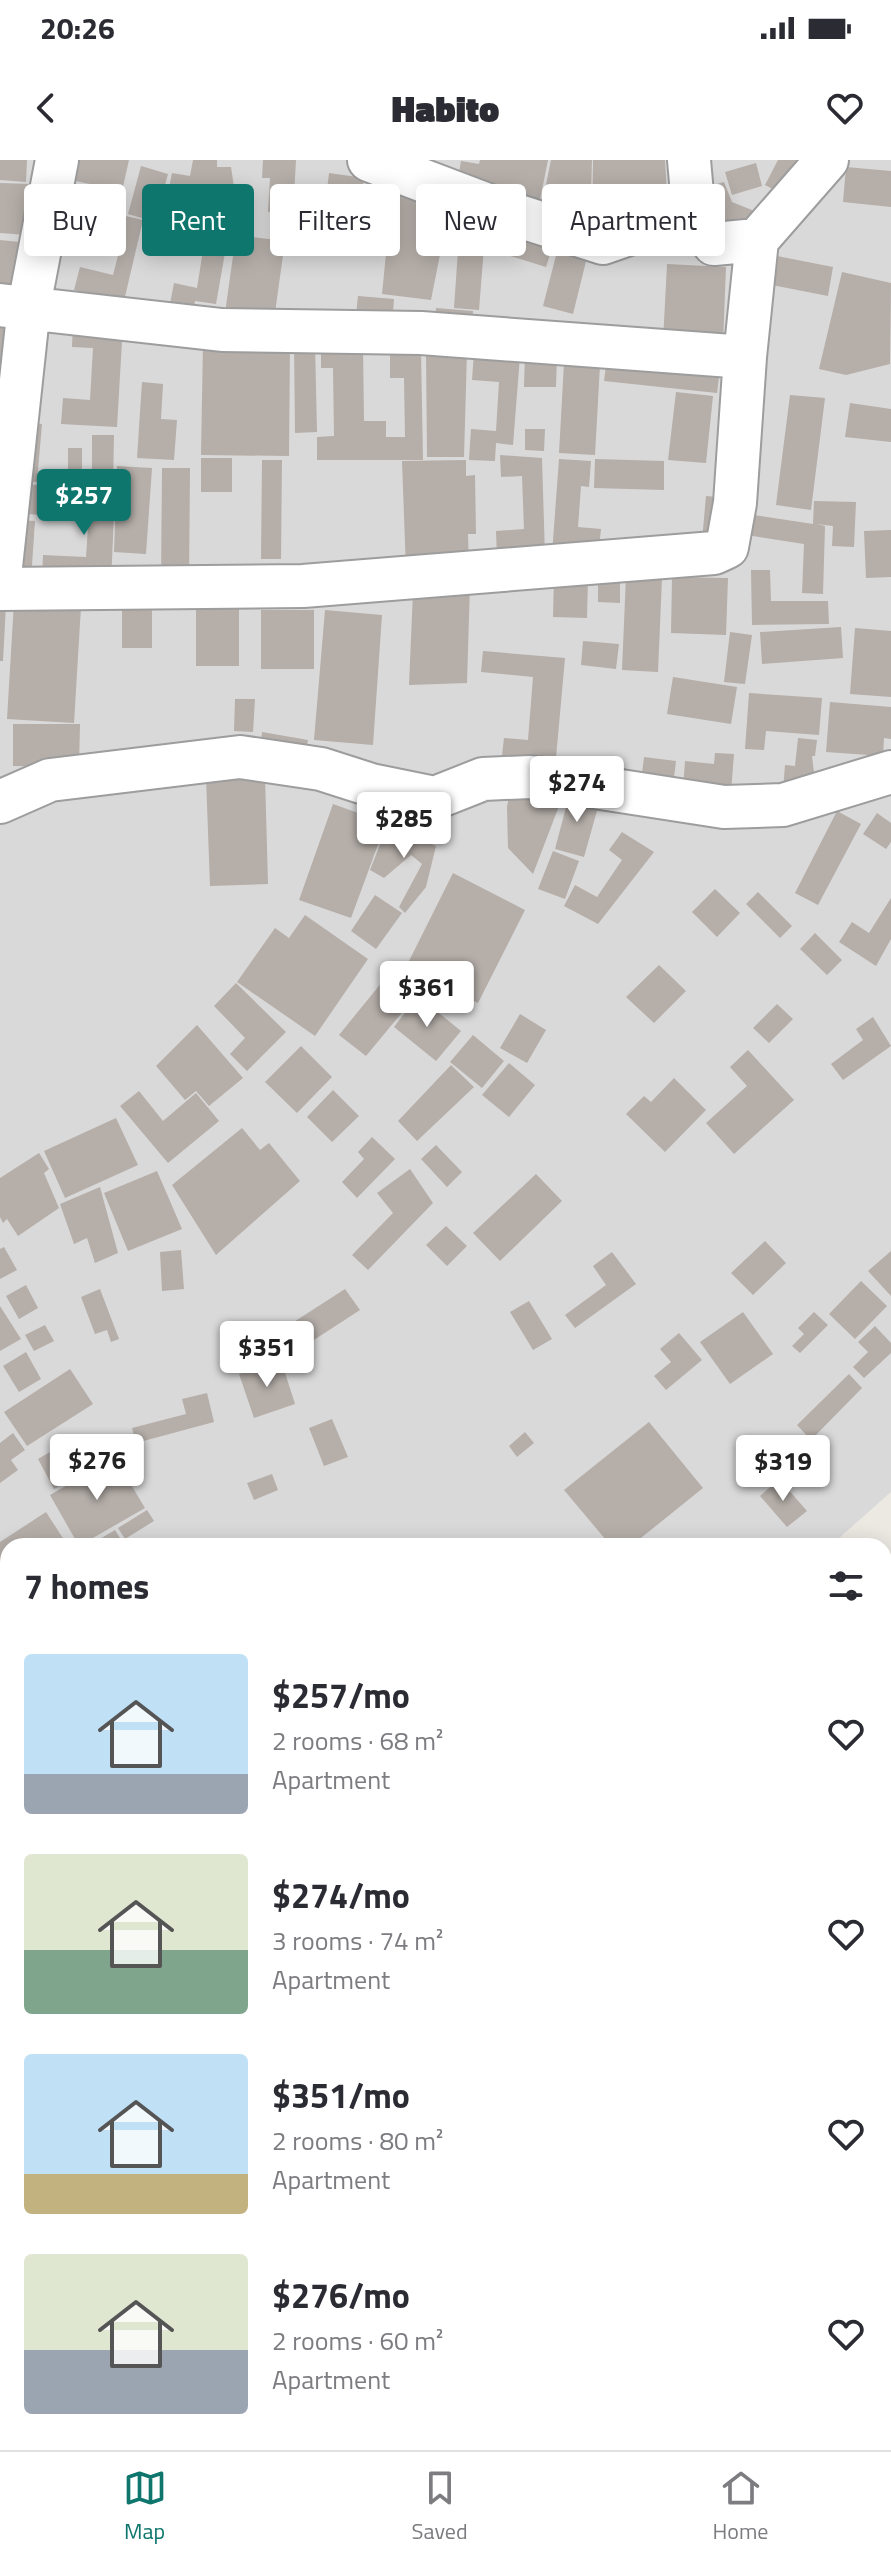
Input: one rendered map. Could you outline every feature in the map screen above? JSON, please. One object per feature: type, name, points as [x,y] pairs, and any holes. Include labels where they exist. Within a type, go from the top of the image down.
[{"type":"street","points":[[0,576],[15,305],[57,160]]},
{"type":"street","points":[[369,160],[477,202],[542,223]]},
{"type":"street","points":[[689,160],[691,184]]},
{"type":"street","points":[[0,589],[303,586],[714,553],[727,547],[735,503],[757,240],[827,160]]},
{"type":"street","points":[[725,243],[757,240]]},
{"type":"street","points":[[15,305],[222,330],[421,333],[745,357]]},
{"type":"street","points":[[0,802],[50,780],[240,757],[321,769],[371,785],[435,798],[483,779],[530,777],[724,807],[783,805],[891,772]]},
{"type":"shaded area","points":[[0,160],[891,160],[891,1492],[839,1538],[0,1538]]},
{"type":"building","points":[[0,160],[27,160],[26,182],[0,180]]},
{"type":"building","points":[[66,160],[129,160],[124,184],[90,184],[62,178]]},
{"type":"building","points":[[193,160],[217,160],[217,167],[231,167],[234,184],[170,184],[172,173],[190,176]]},
{"type":"building","points":[[263,160],[296,160],[295,184],[270,184],[270,212],[268,212],[270,178],[262,178]]},
{"type":"building","points":[[480,160],[548,160],[539,205],[526,202],[526,184],[457,184],[461,161],[479,164]]},
{"type":"building","points":[[551,160],[592,160],[591,184],[546,184]]},
{"type":"building","points":[[593,160],[665,160],[666,184],[593,184]]},
{"type":"building","points":[[778,160],[807,160],[788,197],[765,185]]},
{"type":"building","points":[[756,163],[762,186],[732,195],[725,172]]},
{"type":"building","points":[[141,166],[168,174],[165,184],[142,184],[142,218],[128,214]]},
{"type":"building","points":[[846,167],[891,171],[891,207],[843,202]]},
{"type":"building","points":[[329,173],[364,178],[363,184],[328,184]]},
{"type":"building","points":[[392,181],[416,188],[416,256],[440,256],[431,300],[382,294],[386,256],[400,256],[400,184],[392,184]]},
{"type":"building","points":[[0,183],[31,184],[24,184],[24,235],[0,233]]},
{"type":"building","points":[[725,184],[732,202],[752,210],[754,223],[725,224]]},
{"type":"building","points":[[126,216],[142,220],[124,301],[74,290],[80,267],[113,275],[118,256],[126,256]]},
{"type":"building","points":[[526,223],[542,228],[542,256],[550,256],[546,267],[511,256],[526,256]]},
{"type":"building","points":[[254,237],[270,239],[270,256],[283,256],[274,320],[225,313],[233,256],[254,256]]},
{"type":"building","points":[[0,240],[24,242],[24,256],[28,256],[25,293],[0,291]]},
{"type":"building","points":[[202,256],[224,256],[216,304],[195,301],[192,320],[170,304],[174,283],[197,288]]},
{"type":"building","points":[[458,256],[483,256],[479,310],[454,308]]},
{"type":"building","points":[[556,256],[587,256],[573,314],[543,306]]},
{"type":"building","points":[[777,256],[833,267],[828,296],[772,285]]},
{"type":"building","points":[[667,264],[726,267],[723,344],[663,341]]},
{"type":"building","points":[[842,272],[891,283],[890,364],[846,375],[819,369]]},
{"type":"building","points":[[358,296],[394,299],[392,327],[355,324]]},
{"type":"building","points":[[436,308],[473,311],[471,334],[434,330]]},
{"type":"building","points":[[0,316],[18,317],[15,371],[0,370]]},
{"type":"building","points":[[73,321],[123,324],[117,427],[61,424],[63,398],[90,400],[93,348],[72,347]]},
{"type":"building","points":[[203,342],[290,343],[289,456],[201,455]]},
{"type":"building","points":[[294,343],[315,343],[317,432],[295,433]]},
{"type":"building","points":[[321,345],[363,345],[364,421],[386,421],[386,437],[405,437],[404,378],[390,378],[390,351],[421,351],[423,460],[317,460],[317,437],[334,436],[333,368],[321,368]]},
{"type":"building","points":[[565,345],[601,347],[595,455],[559,453]]},
{"type":"building","points":[[426,350],[467,351],[464,457],[427,457]]},
{"type":"building","points":[[608,350],[721,362],[717,393],[604,381]]},
{"type":"building","points":[[474,352],[520,356],[513,445],[496,443],[495,461],[469,460],[471,429],[496,431],[499,382],[472,380]]},
{"type":"building","points":[[525,354],[557,355],[556,387],[524,387]]},
{"type":"building","points":[[142,382],[163,384],[161,419],[177,420],[174,460],[137,458]]},
{"type":"building","points":[[676,392],[713,396],[706,463],[668,460]]},
{"type":"building","points":[[790,395],[825,398],[811,510],[776,505]]},
{"type":"building","points":[[850,403],[891,409],[891,442],[845,437]]},
{"type":"building","points":[[24,423],[42,424],[37,482],[19,481]]},
{"type":"building","points":[[525,429],[545,429],[544,451],[525,450]]},
{"type":"building","points":[[92,435],[114,435],[113,487],[92,487]]},
{"type":"building","points":[[68,448],[82,448],[82,469],[68,469]]},
{"type":"building","points":[[500,455],[542,458],[545,556],[497,558],[496,531],[524,529],[522,476],[501,477]]},
{"type":"building","points":[[201,458],[232,458],[232,492],[201,492]]},
{"type":"building","points":[[559,459],[591,461],[589,487],[581,486],[578,527],[601,529],[598,558],[552,554]]},
{"type":"building","points":[[595,459],[664,461],[664,490],[594,488]]},
{"type":"building","points":[[262,460],[282,460],[281,559],[261,559]]},
{"type":"building","points":[[466,460],[466,476],[475,475],[476,534],[468,534],[469,568],[406,570],[402,461]]},
{"type":"building","points":[[117,466],[152,468],[146,554],[114,552]]},
{"type":"building","points":[[162,468],[190,468],[189,582],[161,582]]},
{"type":"building","points":[[16,484],[43,485],[41,515],[14,513]]},
{"type":"building","points":[[47,488],[115,492],[111,583],[42,580],[43,555],[86,557],[89,512],[45,510]]},
{"type":"building","points":[[706,496],[728,498],[724,542],[702,541]]},
{"type":"building","points":[[814,501],[856,502],[854,547],[832,546],[833,526],[816,524],[825,526],[823,594],[802,593],[804,544],[740,534],[741,513],[813,524]]},
{"type":"building","points":[[15,520],[35,521],[31,580],[10,579]]},
{"type":"building","points":[[891,530],[891,577],[866,578],[864,531]]},
{"type":"building","points":[[751,570],[770,570],[771,601],[828,601],[829,624],[752,625]]},
{"type":"building","points":[[598,576],[620,576],[620,603],[598,602]]},
{"type":"building","points":[[626,576],[662,578],[658,672],[622,670]]},
{"type":"building","points":[[554,577],[588,578],[587,618],[553,617]]},
{"type":"building","points":[[672,577],[728,578],[726,635],[671,633]]},
{"type":"building","points":[[470,584],[467,683],[409,685],[413,592]]},
{"type":"building","points":[[14,602],[81,607],[74,723],[7,719]]},
{"type":"building","points":[[0,603],[6,604],[3,661],[0,661]]},
{"type":"building","points":[[239,608],[239,666],[196,666],[196,609]]},
{"type":"building","points":[[122,610],[152,610],[152,648],[122,648]]},
{"type":"building","points":[[261,610],[314,610],[314,669],[261,669]]},
{"type":"building","points":[[325,610],[382,615],[373,745],[314,740]]},
{"type":"building","points":[[841,627],[843,658],[762,664],[760,632]]},
{"type":"building","points":[[855,628],[891,631],[891,697],[850,694]]},
{"type":"building","points":[[730,632],[752,635],[745,684],[724,682]]},
{"type":"building","points":[[583,641],[619,644],[616,669],[581,665]]},
{"type":"building","points":[[483,651],[565,658],[555,769],[501,764],[504,738],[528,740],[533,677],[481,672]]},
{"type":"building","points":[[673,677],[737,687],[731,724],[667,714]]},
{"type":"building","points":[[749,693],[822,698],[819,735],[766,731],[764,750],[745,749]]},
{"type":"building","points":[[235,699],[255,699],[253,732],[234,731]]},
{"type":"building","points":[[830,702],[891,707],[891,739],[884,738],[883,756],[826,752]]},
{"type":"building","points":[[13,724],[80,724],[79,767],[13,766]]},
{"type":"building","points":[[262,732],[308,740],[305,758],[260,751]]},
{"type":"building","points":[[798,738],[817,740],[815,756],[812,756],[816,789],[783,791],[785,765],[795,766]]},
{"type":"building","points":[[715,753],[734,754],[731,792],[683,789],[685,761],[714,764]]},
{"type":"building","points":[[644,757],[676,761],[673,786],[641,782]]},
{"type":"building","points":[[265,776],[268,884],[210,886],[206,777]]},
{"type":"building","points":[[511,783],[559,793],[559,806],[533,874],[508,848],[507,807]]},
{"type":"building","points":[[570,792],[600,800],[584,857],[555,849]]},
{"type":"building","points":[[333,804],[386,823],[351,918],[299,900]]},
{"type":"building","points":[[837,811],[861,824],[818,905],[795,893]]},
{"type":"building","points":[[877,813],[891,823],[891,842],[886,849],[863,834]]},
{"type":"building","points":[[388,824],[436,846],[426,887],[405,913],[399,907],[422,864],[411,855],[384,878],[370,870]]},
{"type":"building","points":[[622,832],[654,852],[598,924],[564,906],[575,885],[597,897],[622,860],[609,850]]},
{"type":"building","points":[[553,851],[579,861],[565,899],[538,889]]},
{"type":"building","points":[[453,873],[525,910],[478,1003],[406,967]]},
{"type":"building","points":[[715,889],[740,913],[717,937],[692,912]]},
{"type":"building","points":[[758,892],[792,926],[780,938],[746,904]]},
{"type":"building","points":[[375,895],[402,913],[376,949],[351,931]]},
{"type":"building","points":[[891,898],[891,939],[876,966],[839,942],[852,922],[869,933]]},
{"type":"building","points":[[305,915],[368,959],[315,1036],[237,982],[275,928],[289,938]]},
{"type":"building","points":[[815,933],[842,960],[827,975],[800,949]]},
{"type":"building","points":[[659,965],[686,991],[654,1023],[626,997]]},
{"type":"building","points":[[387,976],[414,998],[366,1056],[339,1035]]},
{"type":"building","points":[[236,983],[286,1032],[247,1071],[230,1054],[245,1038],[214,1006]]},
{"type":"building","points":[[418,996],[461,1031],[436,1061],[394,1027]]},
{"type":"building","points":[[777,1004],[793,1019],[769,1043],[753,1028]]},
{"type":"building","points":[[520,1014],[546,1030],[527,1063],[500,1048]]},
{"type":"building","points":[[873,1017],[891,1046],[843,1080],[831,1064],[863,1040],[856,1029]]},
{"type":"building","points":[[197,1025],[243,1078],[209,1106],[196,1091],[185,1100],[156,1066]]},
{"type":"building","points":[[473,1035],[504,1061],[482,1088],[450,1062]]},
{"type":"building","points":[[301,1046],[332,1077],[297,1113],[265,1082]]},
{"type":"building","points":[[748,1050],[794,1100],[734,1154],[706,1123],[747,1086],[730,1067]]},
{"type":"building","points":[[509,1063],[535,1085],[509,1117],[482,1095]]},
{"type":"building","points":[[451,1065],[474,1087],[417,1141],[398,1121]]},
{"type":"building","points":[[674,1078],[706,1110],[665,1152],[626,1114],[644,1096],[651,1102]]},
{"type":"building","points":[[333,1090],[359,1116],[332,1142],[307,1117]]},
{"type":"building","points":[[139,1091],[163,1121],[196,1093],[219,1121],[168,1163],[120,1106]]},
{"type":"building","points":[[116,1118],[138,1165],[65,1198],[44,1151]]},
{"type":"building","points":[[242,1128],[260,1150],[269,1143],[300,1181],[216,1255],[172,1185]]},
{"type":"building","points":[[372,1137],[395,1159],[357,1198],[342,1182],[364,1159],[358,1152]]},
{"type":"building","points":[[436,1145],[462,1172],[447,1187],[421,1159]]},
{"type":"building","points":[[39,1153],[49,1169],[44,1173],[59,1208],[18,1236],[7,1219],[3,1223],[0,1217],[0,1178]]},
{"type":"building","points":[[410,1169],[433,1203],[368,1270],[352,1255],[393,1213],[377,1193]]},
{"type":"building","points":[[157,1171],[182,1229],[128,1251],[104,1193]]},
{"type":"building","points":[[536,1174],[562,1201],[500,1261],[473,1233]]},
{"type":"building","points":[[100,1187],[118,1253],[95,1263],[87,1238],[74,1244],[60,1204]]},
{"type":"building","points":[[446,1226],[467,1246],[447,1266],[426,1245]]},
{"type":"building","points":[[765,1241],[786,1263],[753,1295],[731,1273]]},
{"type":"building","points":[[4,1247],[17,1270],[0,1279],[0,1249]]},
{"type":"building","points":[[181,1250],[184,1289],[162,1291],[160,1252]]},
{"type":"building","points":[[891,1251],[891,1296],[868,1271]]},
{"type":"building","points":[[612,1252],[636,1284],[575,1328],[565,1315],[606,1285],[593,1266]]},
{"type":"building","points":[[861,1281],[887,1306],[855,1339],[829,1314]]},
{"type":"building","points":[[26,1285],[38,1308],[19,1319],[6,1296]]},
{"type":"building","points":[[100,1289],[119,1339],[111,1342],[107,1330],[95,1334],[81,1297]]},
{"type":"building","points":[[345,1289],[360,1310],[283,1360],[269,1338]]},
{"type":"building","points":[[529,1301],[552,1339],[533,1350],[510,1312]]},
{"type":"building","points":[[0,1306],[21,1339],[0,1351]]},
{"type":"building","points":[[743,1312],[773,1354],[730,1384],[700,1342]]},
{"type":"building","points":[[814,1312],[828,1325],[800,1353],[792,1346],[804,1334],[798,1328]]},
{"type":"building","points":[[45,1325],[54,1341],[34,1351],[25,1335]]},
{"type":"building","points":[[875,1326],[891,1343],[891,1353],[864,1378],[853,1367],[868,1352],[858,1342]]},
{"type":"building","points":[[679,1333],[702,1360],[666,1390],[654,1376],[671,1362],[660,1349]]},
{"type":"building","points":[[26,1352],[41,1379],[19,1392],[3,1366]]},
{"type":"building","points":[[281,1360],[295,1404],[254,1418],[239,1374]]},
{"type":"building","points":[[70,1369],[93,1404],[27,1446],[4,1412]]},
{"type":"building","points":[[849,1374],[862,1388],[811,1440],[797,1425]]},
{"type":"building","points":[[207,1393],[214,1422],[136,1443],[132,1428],[186,1414],[182,1399]]},
{"type":"building","points":[[332,1419],[348,1457],[324,1466],[309,1428]]},
{"type":"building","points":[[649,1422],[703,1488],[641,1538],[604,1538],[564,1490]]},
{"type":"building","points":[[525,1432],[534,1443],[517,1457],[509,1446]]},
{"type":"building","points":[[13,1433],[25,1450],[11,1460],[18,1470],[0,1483],[0,1443]]},
{"type":"building","points":[[57,1448],[73,1479],[54,1489],[38,1459]]},
{"type":"building","points":[[115,1458],[145,1508],[93,1538],[74,1538],[50,1495]]},
{"type":"building","points":[[272,1474],[278,1490],[254,1500],[247,1483]]},
{"type":"building","points":[[779,1479],[807,1511],[787,1527],[760,1496]]},
{"type":"building","points":[[147,1510],[154,1521],[127,1538],[118,1528]]},
{"type":"building","points":[[46,1512],[63,1538],[6,1538]]},
{"type":"building","points":[[115,1530],[120,1538],[102,1538]]}]
